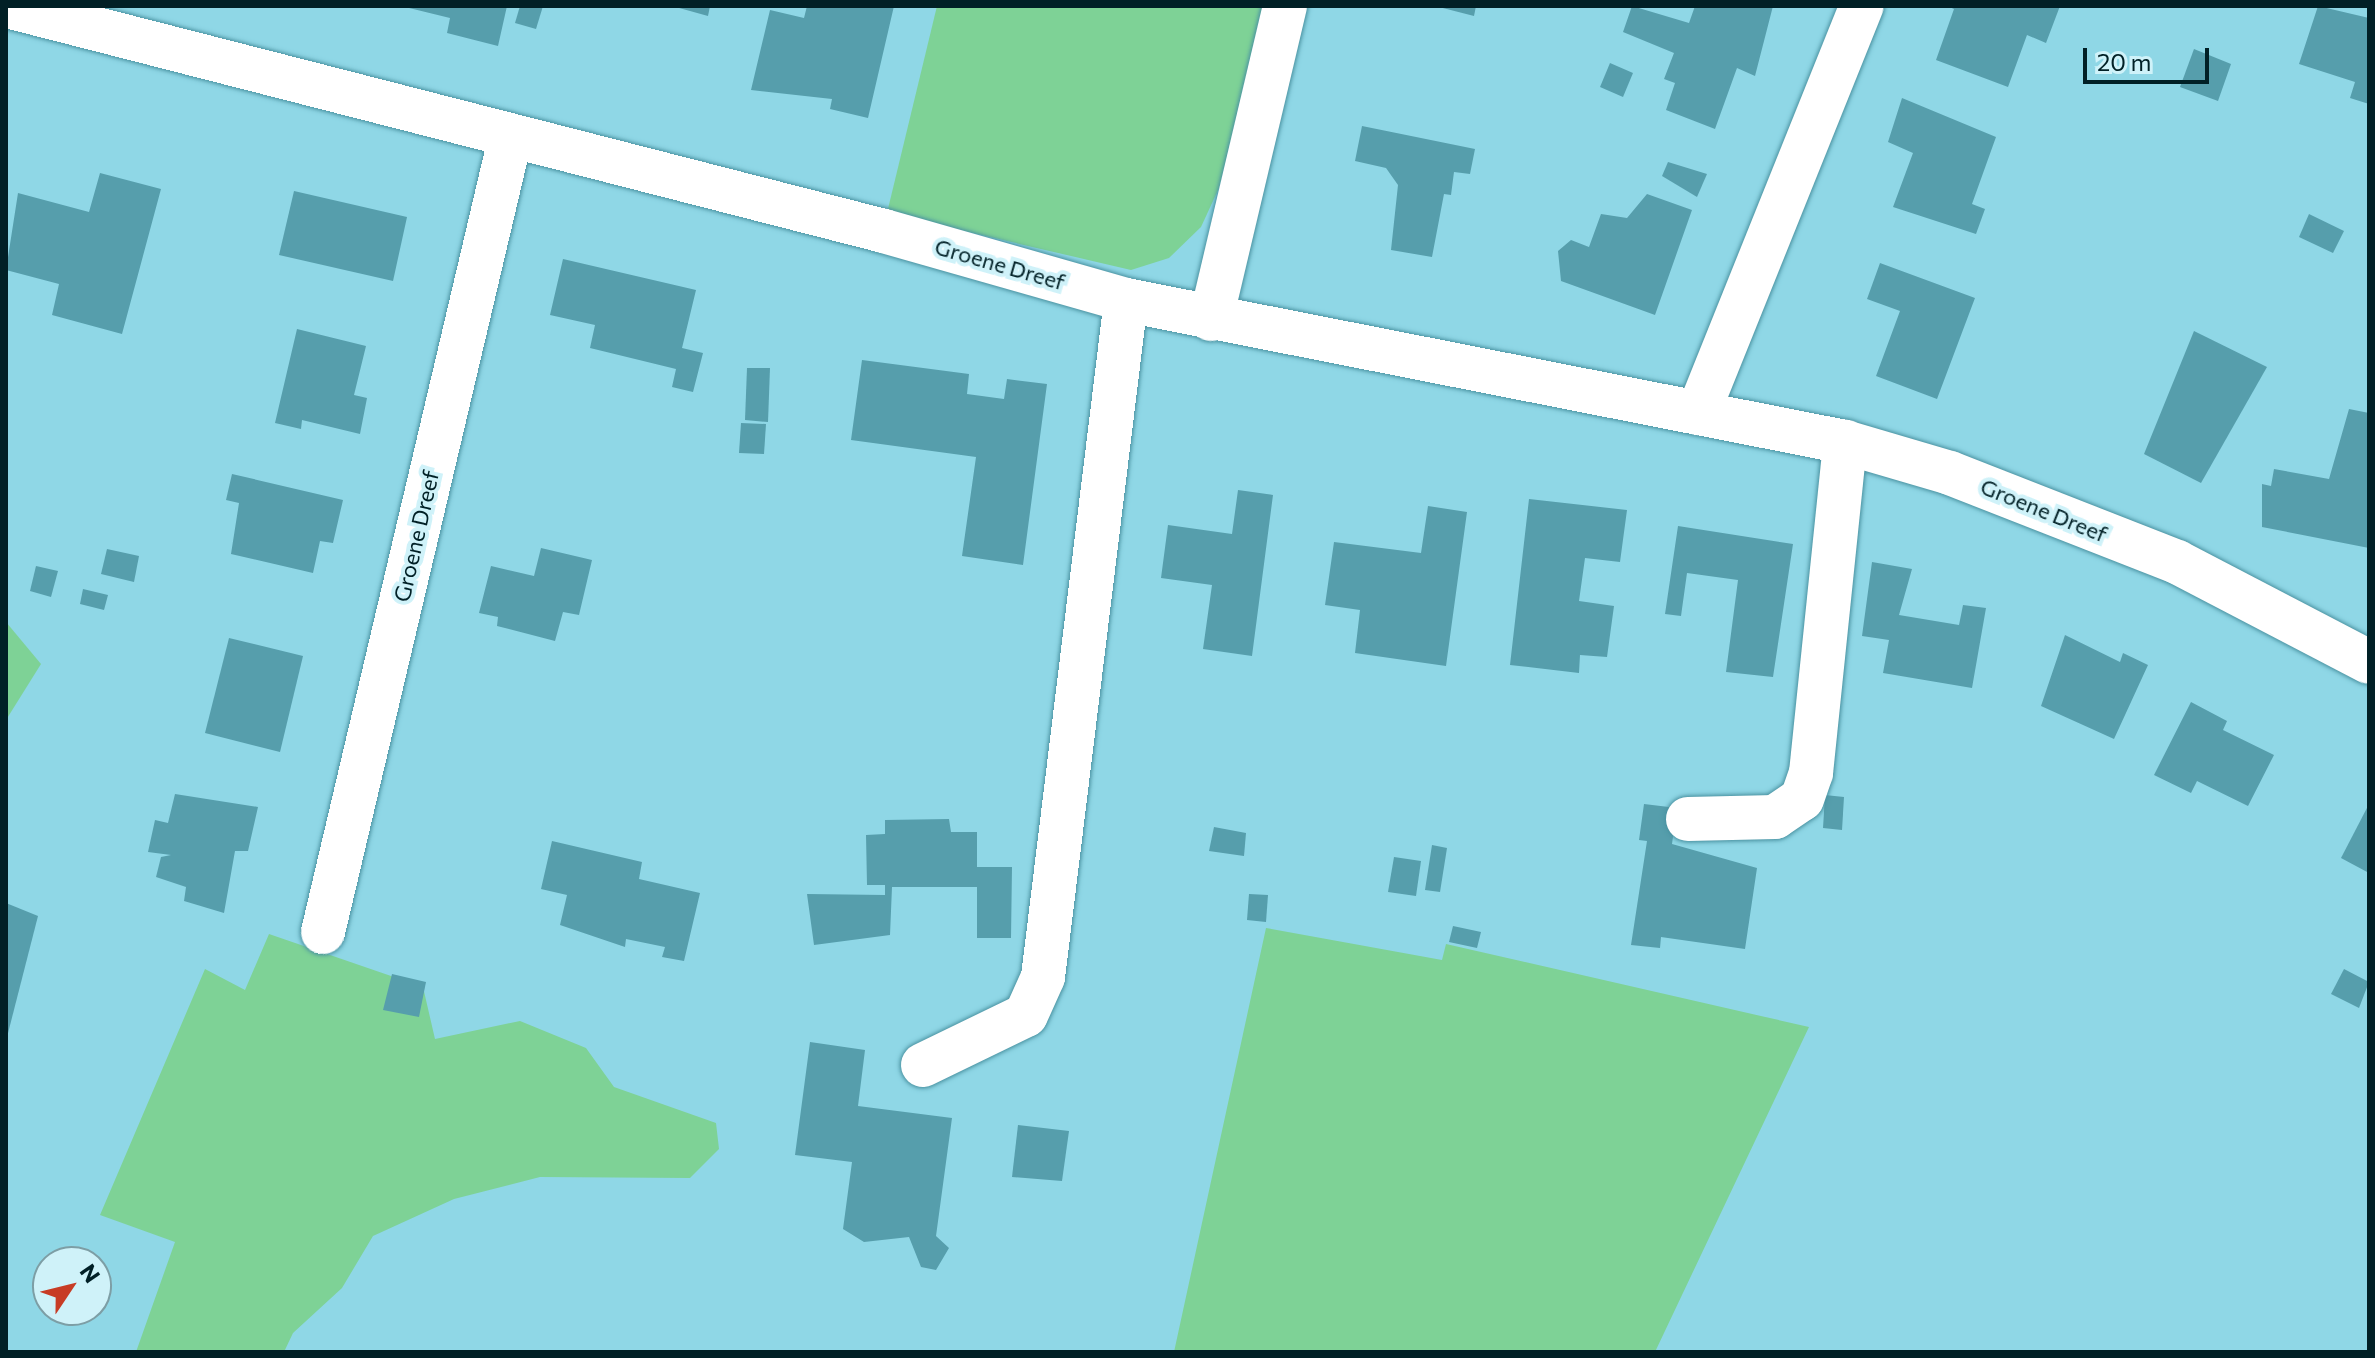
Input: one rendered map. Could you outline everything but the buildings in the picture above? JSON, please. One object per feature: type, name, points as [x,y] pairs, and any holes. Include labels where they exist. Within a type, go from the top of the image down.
[{"type":"street","name":"Groene Dreef","points":[[7,6],[510,139],[884,231],[1126,300],[1845,442],[1950,473],[2177,562],[2369,662]]},
{"type":"street","points":[[1211,319],[1285,6]]},
{"type":"street","points":[[1698,413],[1862,6]]},
{"type":"street","name":"Groene Dreef","points":[[323,932],[510,139]]},
{"type":"street","points":[[923,1065],[1026,1015],[1043,977],[1126,300]]},
{"type":"street","points":[[1688,819],[1775,817],[1802,799],[1811,773],[1845,442]]},
{"type":"green space","points":[[937,6],[1265,6],[1219,188],[1201,227],[1169,258],[1131,270],[887,213]]},
{"type":"green space","points":[[6,622],[41,664],[6,720]]},
{"type":"green space","points":[[1266,928],[1442,960],[1446,944],[1809,1027],[1655,1352],[1174,1352]]},
{"type":"green space","points":[[269,934],[423,987],[435,1039],[520,1021],[586,1048],[614,1087],[716,1123],[719,1149],[690,1178],[540,1177],[454,1199],[373,1236],[342,1288],[293,1333],[284,1352],[136,1352],[175,1242],[100,1215],[205,969],[245,990]]}]
